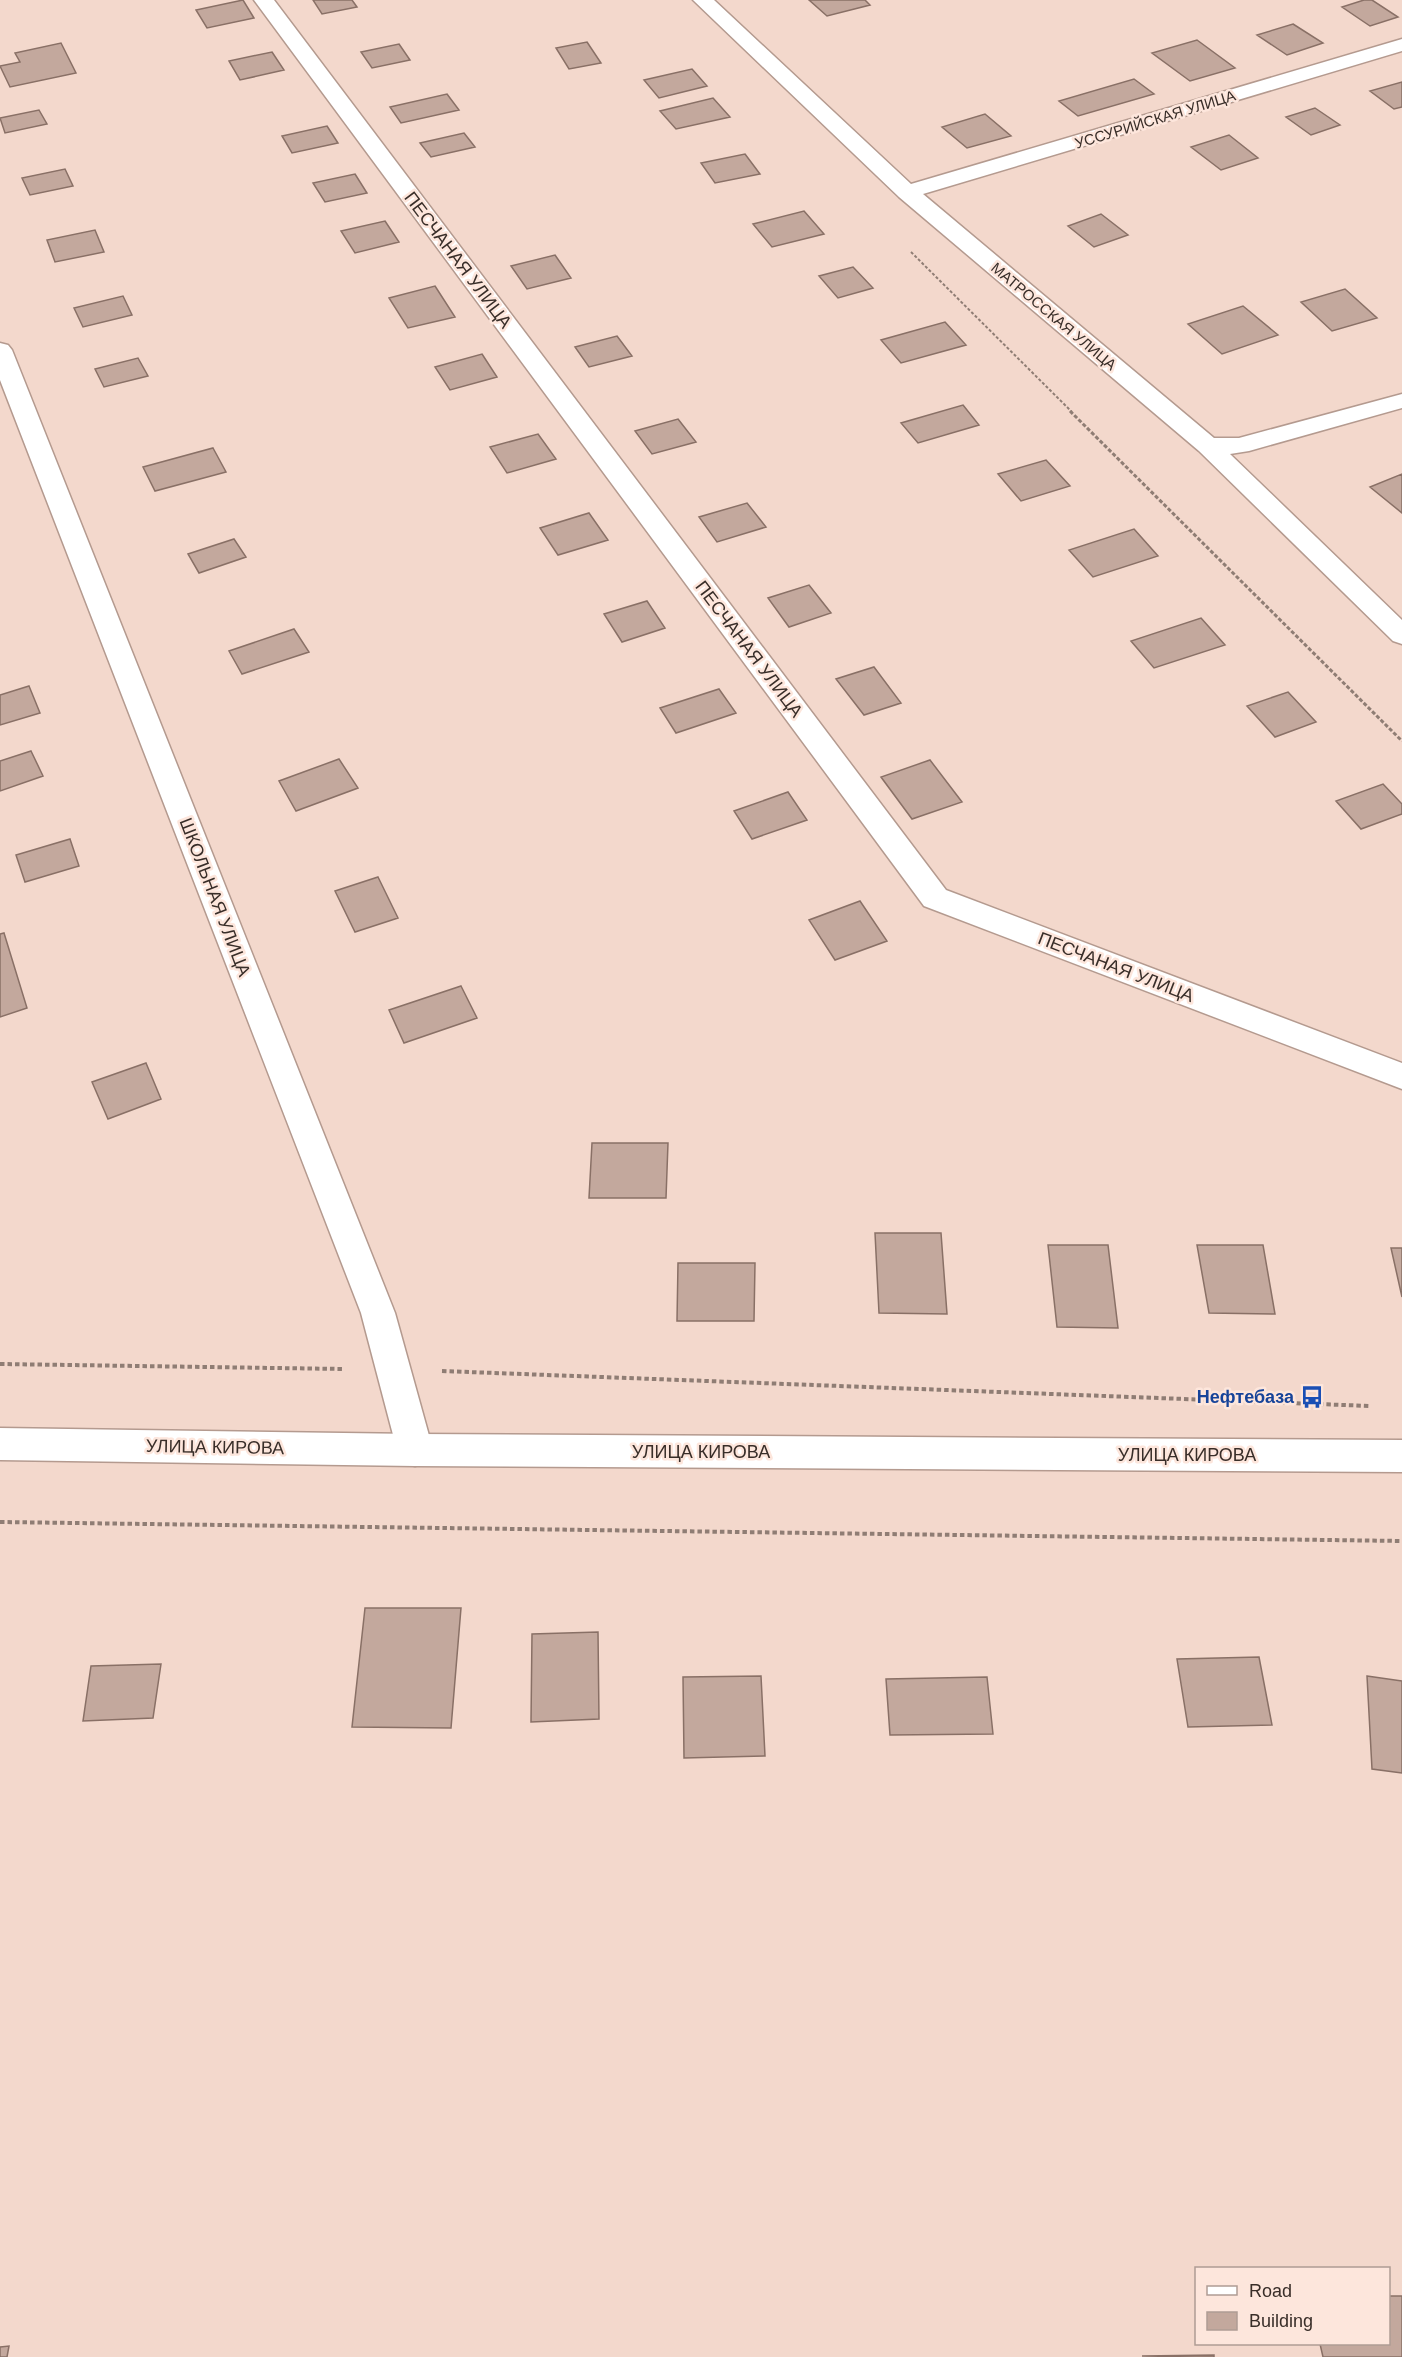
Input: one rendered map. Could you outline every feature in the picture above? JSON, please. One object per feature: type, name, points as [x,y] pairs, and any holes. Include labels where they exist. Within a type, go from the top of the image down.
[{"type":"street","name":"ПЕСЧАНАЯ УЛИЦА","points":[[264,0],[935,898],[1402,1076]]},
{"type":"street","name":"МАТРОССКАЯ УЛИЦА","points":[[703,0],[907,192],[1208,446],[1402,635]]},
{"type":"street","name":"УССУРИЙСКАЯ УЛИЦА","points":[[907,192],[1402,45]]},
{"type":"street","name":"ШКОЛЬНАЯ УЛИЦА","points":[[0,350],[378,1313],[415,1450]]},
{"type":"street","points":[[1208,446],[1240,446],[1402,401]]},
{"type":"street","name":"УЛИЦА КИРОВА","points":[[0,1444],[415,1450],[1402,1456]]},
{"type":"path","points":[[903,244],[1402,741]]},
{"type":"path","points":[[0,1364],[393,1370],[1378,1406]]},
{"type":"path","points":[[0,1522],[1402,1541]]},
{"type":"building","points":[[243,0],[254,18],[207,28],[196,10]]},
{"type":"building","points":[[313,0],[352,0],[357,7],[322,14]]},
{"type":"building","points":[[809,0],[865,0],[870,5],[827,16]]},
{"type":"building","points":[[1364,0],[1372,0],[1398,17],[1370,26],[1342,7]]},
{"type":"building","points":[[1293,24],[1323,43],[1287,55],[1257,35]]},
{"type":"building","points":[[1197,40],[1235,68],[1190,81],[1152,53]]},
{"type":"building","points":[[587,42],[601,63],[569,69],[556,48]]},
{"type":"building","points":[[61,43],[76,73],[10,87],[0,66],[20,62],[15,53]]},
{"type":"building","points":[[399,44],[410,60],[372,68],[361,52]]},
{"type":"building","points":[[272,52],[284,70],[240,80],[229,61]]},
{"type":"building","points":[[692,69],[707,86],[659,98],[644,80]]},
{"type":"building","points":[[1134,79],[1154,94],[1078,116],[1059,101]]},
{"type":"building","points":[[1402,82],[1402,107],[1394,109],[1370,91]]},
{"type":"building","points":[[447,94],[459,110],[401,123],[390,107]]},
{"type":"building","points":[[713,98],[730,117],[676,129],[660,111]]},
{"type":"building","points":[[1315,108],[1340,125],[1311,135],[1286,117]]},
{"type":"building","points":[[39,110],[47,124],[5,133],[0,118]]},
{"type":"building","points":[[985,114],[1011,136],[967,148],[942,127]]},
{"type":"building","points":[[327,126],[338,143],[292,153],[282,136]]},
{"type":"building","points":[[464,133],[475,147],[431,157],[420,143]]},
{"type":"building","points":[[1229,135],[1258,158],[1221,170],[1191,147]]},
{"type":"building","points":[[745,154],[760,174],[715,183],[701,163]]},
{"type":"building","points":[[65,169],[73,186],[30,195],[22,178]]},
{"type":"building","points":[[355,174],[367,193],[325,202],[313,183]]},
{"type":"building","points":[[804,211],[824,234],[772,247],[753,224]]},
{"type":"building","points":[[1101,214],[1128,235],[1094,247],[1068,226]]},
{"type":"building","points":[[385,221],[399,242],[355,253],[341,231]]},
{"type":"building","points":[[95,230],[104,252],[55,262],[47,240]]},
{"type":"building","points":[[555,255],[571,278],[527,289],[511,266]]},
{"type":"building","points":[[853,267],[873,288],[838,298],[819,276]]},
{"type":"building","points":[[435,286],[455,317],[408,328],[389,298]]},
{"type":"building","points":[[1345,289],[1377,318],[1332,331],[1301,302]]},
{"type":"building","points":[[123,296],[132,315],[83,327],[74,308]]},
{"type":"building","points":[[1243,306],[1278,335],[1222,354],[1188,324]]},
{"type":"building","points":[[945,322],[966,345],[901,363],[881,340]]},
{"type":"building","points":[[617,336],[632,356],[589,367],[575,347]]},
{"type":"building","points":[[482,354],[497,377],[450,390],[435,367]]},
{"type":"building","points":[[138,358],[148,376],[104,387],[95,369]]},
{"type":"building","points":[[963,405],[979,425],[918,443],[901,423]]},
{"type":"building","points":[[678,419],[696,442],[652,454],[635,431]]},
{"type":"building","points":[[538,434],[556,459],[507,473],[490,447]]},
{"type":"building","points":[[213,448],[226,472],[155,491],[143,467]]},
{"type":"building","points":[[1046,460],[1070,486],[1021,501],[998,474]]},
{"type":"building","points":[[1402,474],[1402,513],[1370,487]]},
{"type":"building","points":[[747,503],[766,527],[717,542],[699,517]]},
{"type":"building","points":[[589,513],[608,540],[558,555],[540,528]]},
{"type":"building","points":[[1134,529],[1158,556],[1093,577],[1069,550]]},
{"type":"building","points":[[234,539],[246,557],[199,573],[188,554]]},
{"type":"building","points":[[809,585],[831,613],[789,627],[768,598]]},
{"type":"building","points":[[647,601],[665,628],[622,642],[604,614]]},
{"type":"building","points":[[1201,618],[1225,645],[1154,668],[1131,641]]},
{"type":"building","points":[[294,629],[309,652],[242,674],[229,651]]},
{"type":"building","points":[[874,667],[901,703],[864,715],[836,679]]},
{"type":"building","points":[[29,686],[40,713],[0,725],[0,695]]},
{"type":"building","points":[[719,689],[736,713],[676,733],[660,708]]},
{"type":"building","points":[[1288,692],[1316,722],[1275,737],[1247,706]]},
{"type":"building","points":[[31,751],[43,776],[0,791],[0,761]]},
{"type":"building","points":[[339,759],[358,788],[296,811],[279,781]]},
{"type":"building","points":[[930,760],[962,802],[912,819],[881,777]]},
{"type":"building","points":[[1383,784],[1402,804],[1402,814],[1361,829],[1336,801]]},
{"type":"building","points":[[788,792],[807,820],[752,839],[734,811]]},
{"type":"building","points":[[70,839],[79,866],[25,882],[16,855]]},
{"type":"building","points":[[378,877],[398,918],[355,932],[335,891]]},
{"type":"building","points":[[860,901],[887,941],[835,960],[809,920]]},
{"type":"building","points":[[4,933],[27,1008],[0,1017],[0,934]]},
{"type":"building","points":[[461,986],[477,1018],[404,1043],[389,1010]]},
{"type":"building","points":[[146,1063],[161,1099],[108,1119],[92,1082]]},
{"type":"building","points":[[592,1143],[668,1143],[666,1198],[589,1198]]},
{"type":"building","points":[[875,1233],[941,1233],[947,1314],[879,1313]]},
{"type":"building","points":[[1048,1245],[1108,1245],[1118,1328],[1057,1327]]},
{"type":"building","points":[[1197,1245],[1263,1245],[1275,1314],[1209,1313]]},
{"type":"building","points":[[1391,1248],[1402,1248],[1402,1297]]},
{"type":"building","points":[[678,1263],[755,1263],[754,1321],[677,1321]]},
{"type":"building","points":[[365,1608],[461,1608],[451,1728],[352,1727]]},
{"type":"building","points":[[598,1632],[599,1719],[531,1722],[532,1634]]},
{"type":"building","points":[[1259,1657],[1272,1725],[1188,1727],[1177,1659]]},
{"type":"building","points":[[161,1664],[153,1718],[83,1721],[91,1666]]},
{"type":"building","points":[[761,1676],[765,1756],[684,1758],[683,1677]]},
{"type":"building","points":[[1367,1676],[1402,1681],[1402,1773],[1372,1769]]},
{"type":"building","points":[[987,1677],[993,1734],[890,1735],[886,1679]]},
{"type":"building","points":[[1390,2296],[1402,2296],[1402,2357],[1323,2357],[1320,2345],[1390,2345]]},
{"type":"building","points":[[9,2346],[7,2357],[0,2357],[0,2347]]},
{"type":"building","points":[[1214,2355],[1214,2357],[1142,2356]]},
{"type":"place","name":"Нефтебаза","points":[[1312,1397]]}]
